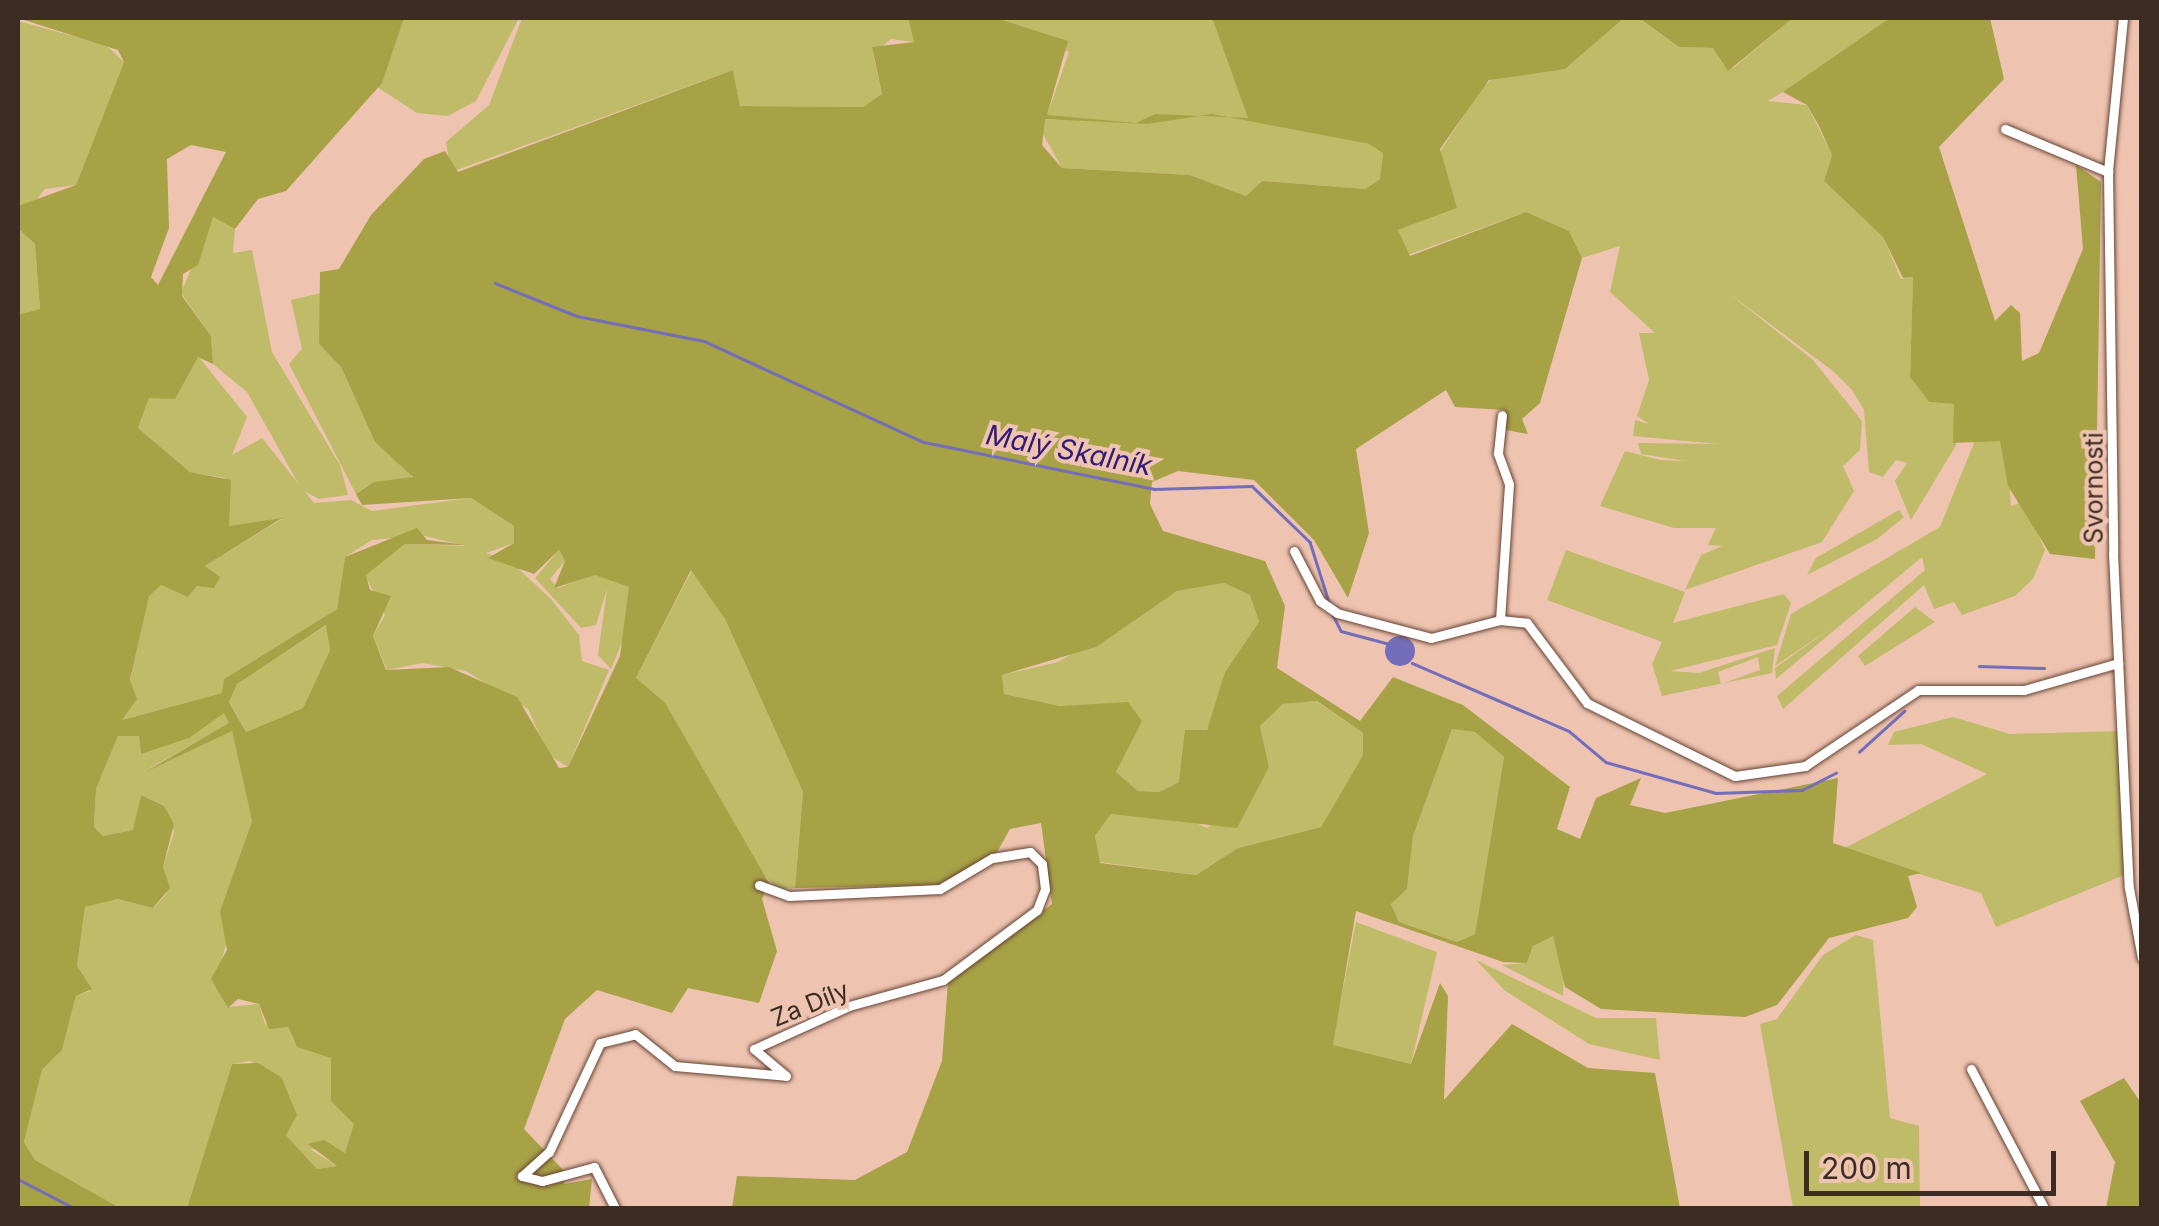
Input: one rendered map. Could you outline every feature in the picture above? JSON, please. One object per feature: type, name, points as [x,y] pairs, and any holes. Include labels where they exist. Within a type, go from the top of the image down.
[{"type":"street","name":"Svornosti","points":[[2123,18],[2108,172],[2118,664],[2141,958]]},
{"type":"street","points":[[2005,128],[2108,172]]},
{"type":"street","points":[[1500,620],[1509,484],[1498,453],[1502,416]]},
{"type":"street","points":[[1294,551],[1320,601],[1338,613],[1430,638],[1500,620],[1535,630],[1587,703],[1618,726],[1735,776],[1805,766],[1918,690],[2046,687],[2118,664]]},
{"type":"street","name":"Za Díly","points":[[615,1208],[594,1168],[542,1181],[522,1171],[549,1152],[600,1043],[635,1034],[674,1066],[786,1076],[754,1049],[849,1006],[943,980],[1037,910],[1046,890],[1042,864],[1030,852],[992,858],[940,889],[789,896],[759,885]]},
{"type":"street","points":[[1971,1069],[2044,1208]]},
{"type":"shaded area","points":[[18,18],[404,18],[382,83],[286,191],[258,199],[235,229],[213,217],[198,265],[183,274],[182,296],[211,336],[213,364],[198,357],[175,399],[149,398],[138,428],[190,472],[231,480],[229,526],[282,518],[205,566],[220,577],[214,588],[197,586],[188,597],[161,585],[149,596],[130,680],[137,699],[122,720],[222,693],[224,679],[337,609],[345,557],[417,528],[427,540],[466,545],[405,544],[366,575],[370,590],[391,596],[373,636],[386,670],[449,667],[517,697],[559,768],[568,767],[620,656],[629,587],[595,575],[554,588],[565,561],[559,550],[534,574],[488,558],[514,543],[514,526],[471,498],[362,505],[356,494],[374,482],[413,477],[375,442],[341,367],[319,344],[320,272],[339,269],[371,215],[424,159],[445,151],[458,172],[733,70],[740,106],[863,107],[882,94],[872,47],[914,42],[908,18],[996,18],[1068,41],[1047,115],[1136,123],[1155,114],[1200,116],[1147,124],[1045,119],[1042,145],[1062,168],[1190,175],[1246,196],[1262,181],[1365,189],[1380,179],[1383,153],[1369,144],[1229,117],[1248,118],[1212,18],[1624,18],[1565,69],[1489,80],[1440,149],[1457,208],[1398,230],[1410,256],[1526,212],[1569,231],[1582,258],[1540,403],[1522,419],[1528,434],[1506,430],[1505,410],[1455,407],[1446,390],[1356,449],[1369,533],[1348,598],[1314,540],[1254,480],[1178,471],[1152,482],[1150,504],[1163,531],[1265,561],[1285,606],[1277,668],[1360,721],[1393,677],[1463,705],[1570,787],[1557,829],[1580,839],[1596,798],[1641,778],[1630,805],[1665,813],[1838,778],[1833,843],[1921,873],[1908,876],[1917,907],[1908,918],[1829,938],[1777,1005],[1745,1017],[1601,1009],[1565,987],[1553,936],[1533,946],[1527,963],[1503,962],[1356,911],[1333,1045],[1411,1064],[1440,983],[1448,996],[1444,1100],[1512,1024],[1588,1068],[1655,1073],[1680,1208],[732,1208],[737,1176],[855,1180],[907,1152],[942,1061],[948,982],[1052,904],[1041,823],[1010,829],[996,854],[940,885],[795,888],[803,792],[725,619],[691,570],[636,678],[665,703],[769,883],[762,899],[777,951],[759,1003],[688,988],[672,1013],[597,990],[565,1019],[524,1129],[566,1173],[564,1184],[592,1179],[589,1208],[187,1208],[232,1064],[258,1063],[282,1078],[297,1115],[286,1135],[317,1169],[337,1166],[308,1144],[324,1140],[345,1153],[354,1124],[331,1101],[331,1058],[297,1047],[288,1027],[269,1029],[259,1004],[238,999],[228,1008],[211,979],[227,950],[220,911],[252,821],[232,731],[145,772],[229,723],[224,713],[189,738],[141,754],[139,736],[118,736],[96,789],[94,827],[103,836],[133,830],[141,795],[164,806],[174,824],[163,867],[170,888],[153,908],[118,899],[85,907],[77,966],[92,989],[76,996],[62,1050],[42,1070],[24,1142],[35,1160],[120,1208],[18,1208],[18,315],[40,309],[35,244],[18,228],[18,206],[76,185],[124,62],[118,50]],"holes":[[[191,145],[226,152],[158,285],[151,277],[169,228],[167,159]],[[1224,583],[1250,595],[1259,622],[1225,672],[1207,730],[1185,730],[1179,782],[1159,792],[1138,791],[1116,772],[1142,721],[1128,702],[1060,706],[1004,694],[1002,675],[1096,647],[1177,591]],[[326,625],[330,650],[303,708],[246,732],[229,702],[237,684]],[[1317,701],[1363,733],[1363,755],[1321,827],[1238,848],[1196,875],[1100,863],[1095,836],[1111,814],[1237,828],[1269,767],[1260,726],[1283,704]],[[1452,729],[1475,732],[1504,757],[1475,934],[1457,942],[1399,922],[1391,904],[1407,889],[1413,836]]]},
{"type":"shaded area","points":[[404,18],[519,18],[476,101],[448,116],[417,113],[377,87]]},
{"type":"shaded area","points":[[522,18],[908,18],[914,42],[891,39],[873,54],[882,94],[863,107],[740,106],[733,70],[451,172],[446,142],[489,105]]},
{"type":"shaded area","points":[[1212,18],[1249,120],[1369,144],[1383,152],[1380,179],[1365,189],[1262,181],[1246,196],[1190,175],[1062,168],[1042,132],[1044,119],[1057,120],[1047,115],[1069,52],[996,20]]},
{"type":"shaded area","points":[[1624,18],[1639,18],[1679,47],[1713,48],[1733,68],[1793,18],[1890,18],[1869,40],[1768,101],[1807,105],[1832,155],[1824,181],[1883,237],[1901,279],[1913,277],[1910,377],[1929,402],[1954,404],[1956,445],[1911,520],[1895,481],[1907,463],[1896,460],[1883,477],[1869,472],[1864,410],[1852,390],[1833,371],[1727,292],[1813,360],[1862,421],[1860,450],[1843,466],[1854,491],[1822,542],[1685,590],[1701,555],[1722,546],[1708,545],[1716,528],[1674,528],[1600,506],[1625,451],[1660,460],[1685,461],[1641,454],[1638,443],[1718,444],[1633,436],[1635,420],[1649,424],[1637,416],[1649,380],[1639,333],[1655,333],[1610,292],[1620,246],[1582,258],[1569,231],[1526,212],[1405,256],[1398,230],[1457,208],[1439,153],[1483,87],[1498,74],[1565,69]]},
{"type":"shaded area","points":[[1639,18],[1793,18],[1728,71],[1713,48],[1679,47]]},
{"type":"shaded area","points":[[1890,18],[1990,18],[2004,79],[1939,147],[1995,321],[2011,305],[2020,313],[2022,361],[2039,353],[2083,249],[2076,165],[2101,182],[2095,559],[2050,554],[2008,486],[2000,441],[1953,443],[1954,404],[1929,402],[1910,377],[1913,277],[1903,278],[1883,237],[1824,181],[1832,155],[1819,126],[1807,105],[1783,92]]},
{"type":"shaded area","points":[[18,21],[106,45],[124,62],[76,185],[45,189],[31,206],[18,206]]},
{"type":"shaded area","points":[[213,217],[235,229],[233,253],[252,250],[272,352],[340,465],[348,495],[319,499],[302,490],[247,392],[213,364],[211,336],[181,293]]},
{"type":"shaded area","points":[[18,228],[35,244],[40,310],[25,315],[18,315]]},
{"type":"shaded area","points":[[325,292],[319,344],[341,367],[375,442],[412,475],[406,484],[374,482],[356,494],[289,364],[302,349],[291,300]]},
{"type":"shaded area","points":[[198,356],[247,417],[232,455],[262,438],[314,503],[351,500],[372,511],[471,498],[514,526],[514,543],[486,553],[511,562],[551,599],[579,635],[582,661],[609,670],[568,767],[549,755],[528,709],[466,671],[423,663],[387,670],[373,636],[385,615],[365,575],[405,544],[466,546],[421,535],[372,540],[345,557],[337,609],[229,676],[222,693],[122,720],[148,596],[161,585],[180,593],[204,584],[213,572],[205,566],[282,519],[229,526],[225,478],[190,472],[138,428],[149,398],[179,390]]},
{"type":"shaded area","points":[[1976,438],[2000,441],[2007,454],[2011,506],[2023,502],[2045,550],[2033,579],[2015,596],[1962,615],[1954,602],[1934,609],[1924,585],[1783,709],[1777,696],[1925,570],[1922,557],[1776,679],[1775,668],[1837,624],[1775,666],[1791,614],[1940,527]]},
{"type":"shaded area","points":[[1899,510],[1904,517],[1877,539],[1807,575],[1816,558]]},
{"type":"shaded area","points":[[559,550],[565,561],[550,579],[558,588],[595,574],[629,587],[629,625],[611,669],[598,655],[607,589],[596,625],[581,628],[535,578]]},
{"type":"shaded area","points":[[1566,550],[1685,592],[1673,623],[1784,594],[1791,603],[1777,645],[1670,671],[1699,673],[1775,648],[1772,673],[1723,683],[1760,670],[1758,657],[1718,672],[1721,684],[1662,696],[1652,664],[1662,642],[1547,600]]},
{"type":"shaded area","points":[[692,570],[725,619],[803,792],[795,888],[779,889],[758,870],[687,744],[636,678]]},
{"type":"shaded area","points":[[1224,583],[1250,595],[1259,622],[1225,672],[1219,706],[1179,782],[1159,792],[1138,791],[1116,772],[1141,721],[1112,704],[1060,706],[1004,694],[1002,675],[1058,662],[1177,591]]},
{"type":"shaded area","points":[[1915,607],[1935,622],[1865,666],[1858,656]]},
{"type":"shaded area","points":[[327,625],[330,650],[303,708],[246,732],[229,701],[236,684]]},
{"type":"shaded area","points":[[1400,636],[1411,640],[1415,651],[1411,662],[1400,666],[1389,662],[1385,651],[1389,640]]},
{"type":"shaded area","points":[[1316,701],[1363,733],[1363,755],[1321,827],[1238,848],[1196,875],[1099,862],[1095,836],[1111,814],[1183,817],[1207,828],[1269,767],[1260,726],[1283,704]]},
{"type":"shaded area","points":[[224,713],[230,723],[145,771],[232,730],[252,821],[220,911],[229,933],[216,983],[227,1007],[259,1004],[265,1024],[288,1027],[294,1042],[331,1058],[331,1094],[354,1124],[351,1143],[345,1153],[310,1149],[337,1166],[317,1169],[286,1135],[293,1105],[282,1078],[250,1061],[232,1064],[187,1208],[120,1208],[35,1160],[24,1142],[42,1070],[62,1050],[76,996],[90,991],[77,966],[85,907],[118,899],[154,908],[167,893],[163,867],[174,832],[164,806],[141,795],[134,830],[103,836],[94,827],[96,789],[118,736],[139,736],[141,753]]},
{"type":"shaded area","points":[[1953,717],[2010,734],[2120,731],[2127,874],[1996,927],[1981,893],[1841,850],[1987,774],[1921,744],[1888,745],[1894,732]]},
{"type":"shaded area","points":[[1452,729],[1475,732],[1504,757],[1475,934],[1457,942],[1399,922],[1391,904],[1407,889],[1413,836]]},
{"type":"shaded area","points":[[1356,922],[1437,952],[1411,1064],[1332,1045]]},
{"type":"shaded area","points":[[1856,935],[1873,940],[1890,1118],[1919,1126],[1920,1208],[1793,1208],[1760,1024],[1777,1019],[1823,955]]},
{"type":"shaded area","points":[[1553,936],[1564,968],[1563,996],[1502,965],[1527,963],[1534,944]]},
{"type":"shaded area","points":[[1476,960],[1596,1018],[1656,1018],[1660,1060],[1589,1044],[1504,990]]},
{"type":"shaded area","points":[[2124,1078],[2141,1103],[2141,1208],[2106,1208],[2115,1162],[2080,1101]]},
{"type":"waterway","name":"Malý Skalník","points":[[495,283],[577,316],[704,341],[924,442],[1154,489],[1252,486],[1310,542],[1330,605]]},
{"type":"waterway","name":"Malý Skalník","points":[[1332,613],[1341,631],[1386,643]]},
{"type":"waterway","name":"Malý Skalník","points":[[1412,663],[1569,731],[1606,762],[1716,793],[1802,790],[1836,773]]},
{"type":"waterway","name":"Malý Skalník","points":[[1979,666],[2044,668]]},
{"type":"waterway","name":"Malý Skalník","points":[[1859,752],[1904,711]]},
{"type":"waterway","points":[[18,1179],[74,1208]]}]
